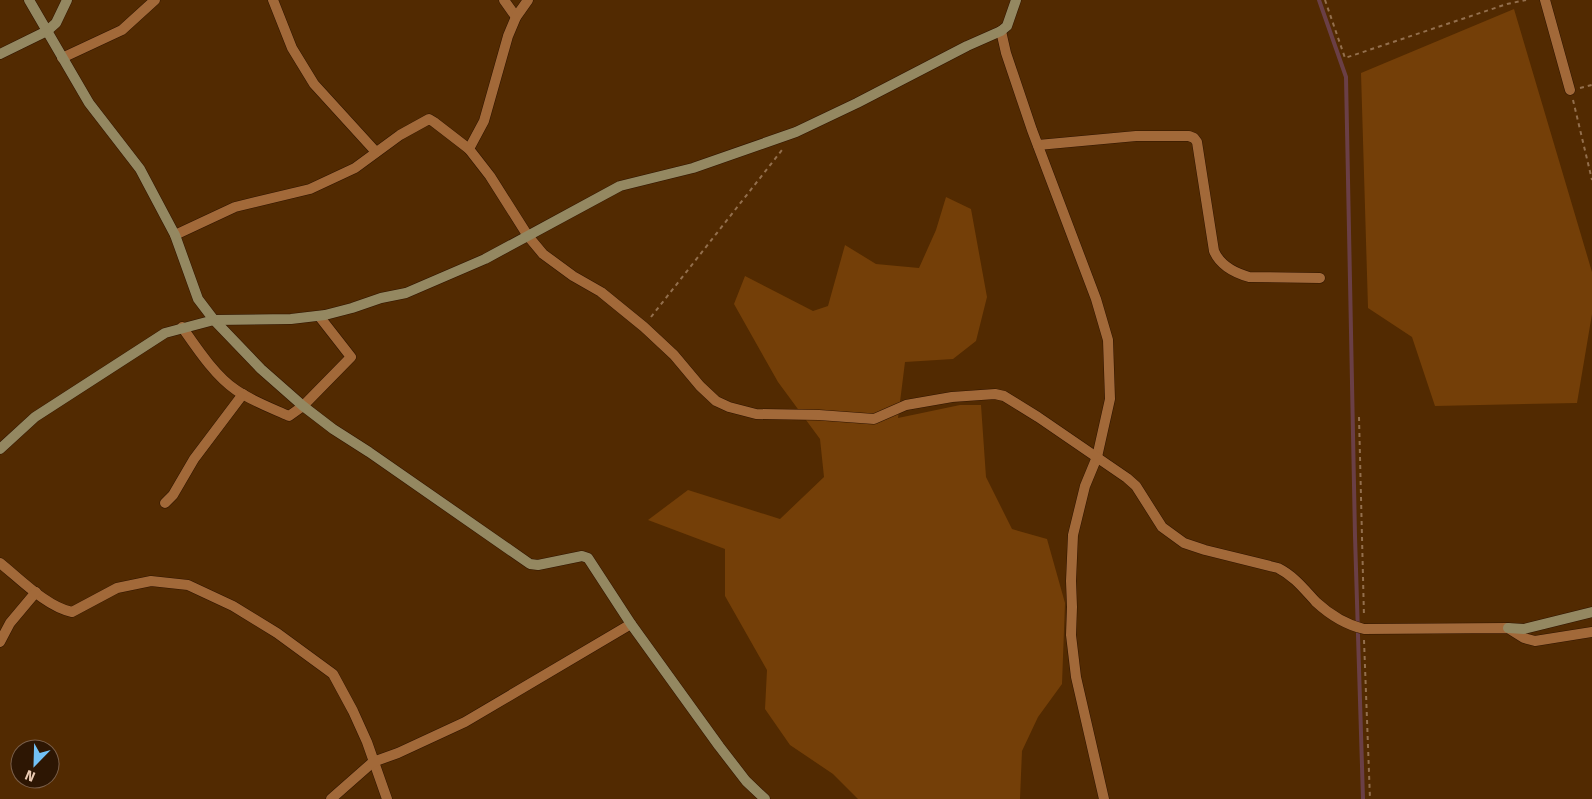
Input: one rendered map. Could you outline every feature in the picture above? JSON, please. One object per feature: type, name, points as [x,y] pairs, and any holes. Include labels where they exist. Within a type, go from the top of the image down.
[{"type":"street","points":[[29,0],[89,103],[140,169],[175,235],[198,299],[214,320],[261,369],[303,406],[333,429],[530,564],[538,565],[582,556],[588,558],[631,624],[730,760],[746,781],[765,799]]},
{"type":"street","points":[[0,54],[47,31],[56,23],[67,0]]},
{"type":"street","points":[[62,58],[122,30],[155,0]]},
{"type":"street","points":[[273,0],[292,48],[314,84],[376,152]]},
{"type":"street","points":[[504,0],[516,17]]},
{"type":"street","points":[[469,149],[484,122],[508,36],[516,17],[528,0]]},
{"type":"street","points":[[0,449],[35,417],[166,333],[182,327],[214,320],[291,319],[319,316],[352,308],[381,298],[406,293],[463,270],[620,186],[693,168],[796,132],[858,103],[967,46],[1001,32],[1007,26],[1016,0]]},
{"type":"street","points":[[1545,0],[1570,90]]},
{"type":"street","points":[[1001,32],[1006,53],[1038,145],[1096,299],[1108,340],[1110,399],[1097,457],[1085,486],[1073,535],[1071,581],[1071,635],[1076,677],[1104,799]]},
{"type":"street","points":[[175,235],[235,207],[310,190],[355,168],[400,135],[429,119],[469,149],[490,176],[528,236],[543,254],[573,276],[601,292],[644,327],[674,355],[700,386],[716,401],[729,407],[756,414],[818,415],[874,419],[906,406],[952,398],[995,394],[1004,396],[1132,482],[1162,527],[1184,543],[1278,568],[1289,573],[1318,604],[1349,625],[1364,629],[1524,628],[1592,612]]},
{"type":"street","points":[[1038,145],[1136,136],[1189,136],[1194,138],[1197,142],[1214,251],[1217,258],[1239,274],[1249,278],[1320,278]]},
{"type":"street","points":[[182,327],[207,362],[234,389],[260,404],[289,416],[303,406],[352,357],[319,316]]},
{"type":"street","points":[[165,503],[173,495],[194,460],[243,394]]},
{"type":"street","points":[[0,563],[62,610],[72,612],[117,588],[151,581],[188,585],[233,606],[277,633],[332,674],[364,734],[387,799]]},
{"type":"street","points":[[0,642],[10,623],[36,592]]},
{"type":"street","points":[[331,799],[373,762],[398,753],[465,722],[631,624]]},
{"type":"street","points":[[1508,628],[1524,638],[1535,641],[1592,632]]},
{"type":"path","points":[[1325,0],[1345,58],[1506,4],[1526,0]]},
{"type":"path","points":[[1570,90],[1592,180]]},
{"type":"path","points":[[644,327],[784,148]]},
{"type":"path","points":[[1359,417],[1370,799]]},
{"type":"shaded area","points":[[1514,9],[1592,272],[1592,314],[1577,403],[1435,406],[1412,337],[1368,308],[1361,73]]},
{"type":"shaded area","points":[[946,197],[971,209],[987,297],[976,341],[953,359],[905,362],[898,418],[960,405],[981,405],[986,477],[1012,529],[1047,539],[1065,603],[1062,684],[1038,717],[1022,751],[1020,799],[858,799],[833,774],[790,745],[765,709],[767,670],[725,596],[725,549],[648,520],[688,490],[780,519],[824,477],[820,439],[778,382],[734,304],[745,276],[813,311],[828,306],[845,245],[876,264],[919,268],[936,230]]},
{"type":"waterway","points":[[1319,0],[1346,77],[1355,536],[1363,799]]}]
